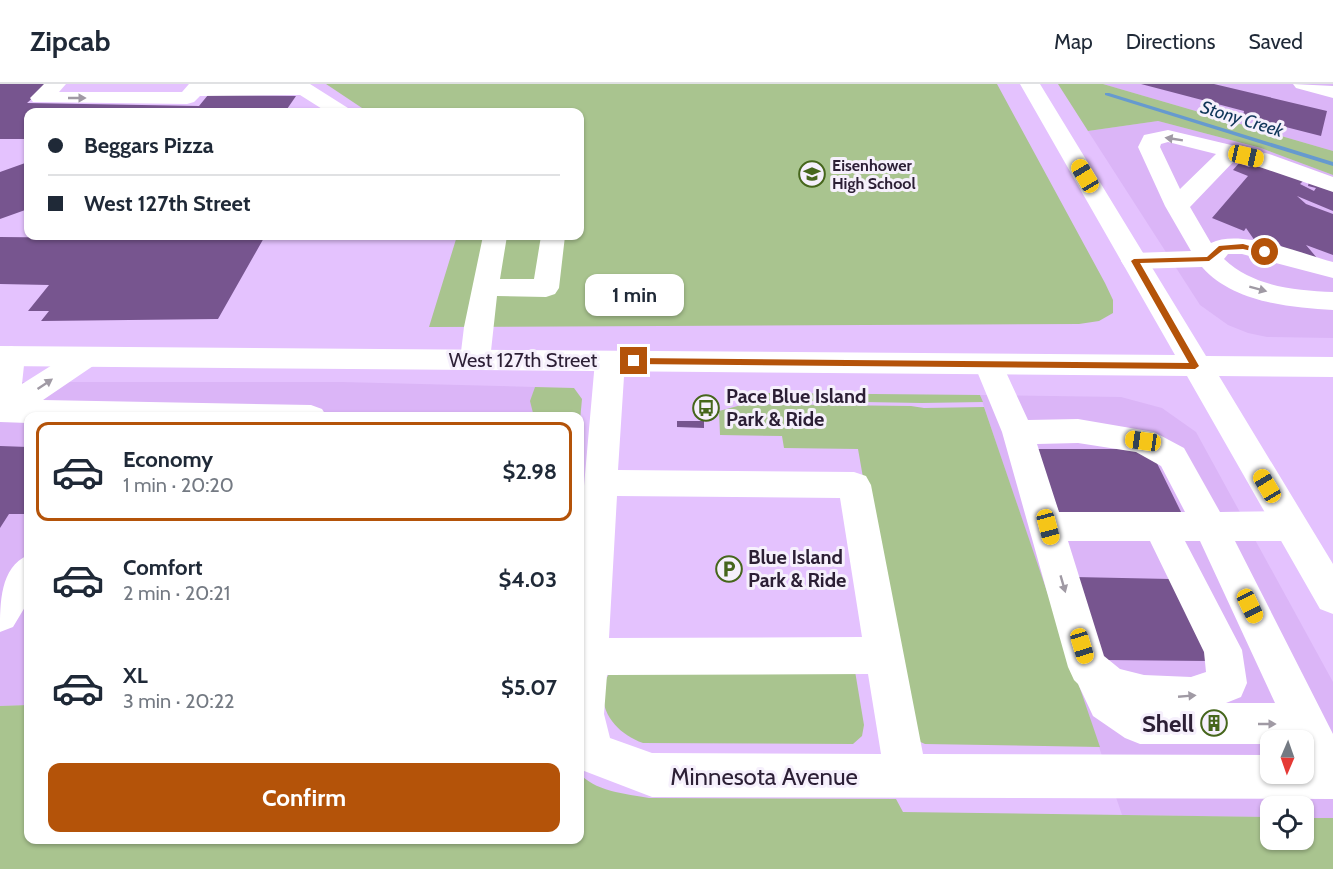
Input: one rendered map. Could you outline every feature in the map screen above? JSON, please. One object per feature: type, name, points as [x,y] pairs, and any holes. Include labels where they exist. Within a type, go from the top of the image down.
[{"type":"main road","points":[[56,84],[40,98],[187,98],[198,87],[300,86],[335,108]]},
{"type":"main road","points":[[1030,84],[1333,597]]},
{"type":"main road","points":[[1303,84],[1333,92]]},
{"type":"main road","points":[[1333,185],[1261,159],[1168,136],[1152,140],[1149,147],[1177,206],[1209,259],[1223,273],[1251,288],[1306,300],[1333,301]]},
{"type":"main road","points":[[1177,206],[1231,152]]},
{"type":"main road","points":[[475,360],[494,240]]},
{"type":"main road","points":[[486,287],[546,288],[552,240]]},
{"type":"main road","points":[[1134,261],[1209,259],[1221,248],[1243,246],[1333,270]]},
{"type":"main road","points":[[2,411],[5,356]]},
{"type":"main road","name":"West 127th Street","points":[[5,356],[1333,367]]},
{"type":"main road","points":[[2,411],[86,357]]},
{"type":"main road","name":"Minnesota Avenue","points":[[610,361],[584,714],[592,753],[652,775],[1333,777]]},
{"type":"main road","points":[[989,364],[1018,432],[1088,667],[1107,702],[1140,723],[1307,724]]},
{"type":"main road","points":[[2,411],[31,412]]},
{"type":"main road","points":[[1018,432],[1078,431],[1143,441],[1173,457],[1211,527],[1333,777]]},
{"type":"main road","points":[[602,483],[854,485],[906,776]]},
{"type":"main road","points":[[1048,527],[1291,526]]},
{"type":"main road","points":[[1088,667],[1108,686],[1144,695],[1191,698],[1227,683],[1223,650],[1160,527]]},
{"type":"main road","points":[[0,615],[24,577]]},
{"type":"main road","points":[[589,657],[884,655]]},
{"type":"shaded area","points":[[1103,84],[1333,84],[1333,151]]},
{"type":"shaded area","points":[[1158,121],[1261,148],[1333,175],[1333,338],[1267,337],[1248,333],[1228,325],[1200,305],[1088,131]]},
{"type":"shaded area","points":[[0,382],[342,382],[535,387],[531,401],[533,412],[24,412],[24,705],[0,706]]},
{"type":"shaded area","points":[[980,395],[1121,397],[1162,408],[1196,432],[1333,682],[1333,818],[1314,818],[1314,796],[1260,796],[1260,817],[1122,815]]},
{"type":"green space","name":"Eisenhower High School","points":[[326,84],[997,84],[1105,283],[1113,300],[1113,313],[1099,321],[1079,324],[429,327],[456,240],[584,240],[584,108],[362,108]]},
{"type":"green space","points":[[1058,84],[1103,84],[1333,151],[1333,175],[1261,148],[1158,121],[1088,131]]},
{"type":"green space","points":[[535,387],[574,388],[582,399],[581,412],[533,412],[530,401]]},
{"type":"green space","points":[[766,393],[980,395],[983,402],[746,400]]},
{"type":"green space","points":[[745,404],[984,407],[1100,747],[925,744],[916,740],[897,671],[858,449],[784,448],[782,436],[720,435],[719,411]]},
{"type":"green space","points":[[855,671],[864,725],[862,736],[853,744],[643,743],[632,738],[614,724],[604,705],[605,683],[610,672]]},
{"type":"green space","points":[[24,705],[24,844],[584,844],[584,777],[601,788],[649,798],[896,799],[903,812],[1260,817],[1260,850],[1314,850],[1314,818],[1333,818],[1333,869],[0,869],[0,706]]},
{"type":"building","points":[[0,84],[48,84],[27,103],[199,106],[208,95],[296,96],[288,108],[24,108],[24,139],[0,139]]},
{"type":"building","points":[[1141,84],[1214,84],[1327,111],[1321,136],[1243,116],[1244,111]]},
{"type":"building","points":[[24,163],[24,210],[0,219],[0,172]]},
{"type":"building","points":[[1239,163],[1249,167],[1253,163],[1303,181],[1300,184],[1314,191],[1316,188],[1308,186],[1309,181],[1333,191],[1333,211],[1297,196],[1306,204],[1333,214],[1333,255],[1306,245],[1317,258],[1290,258],[1278,242],[1255,241],[1246,228],[1244,231],[1212,218],[1248,176],[1233,170]]},
{"type":"building","points":[[0,237],[24,237],[24,240],[263,240],[218,319],[41,321],[49,311],[28,311],[49,285],[0,284]]},
{"type":"building","points":[[677,421],[704,421],[704,428],[677,427]]},
{"type":"building","points":[[0,446],[24,447],[24,514],[9,514],[0,528]]},
{"type":"building","points":[[1035,449],[1150,449],[1183,516],[1060,515]]},
{"type":"building","name":"Shell","points":[[1074,577],[1170,579],[1209,661],[1103,660]]},
{"type":"waterway","name":"Stony Creek","points":[[1107,94],[1333,164]]},
{"type":"place","name":"Eisenhower High School","points":[[812,174]]},
{"type":"place","name":"Pace Blue Island Park & Ride","points":[[706,408]]},
{"type":"place","name":"Blue Island Park & Ride","points":[[729,569]]},
{"type":"place","name":"Shell","points":[[1214,723]]},
{"type":"route","points":[[634,361],[1195,366],[1134,261],[1209,259],[1221,248],[1243,246],[1265,252]]}]
